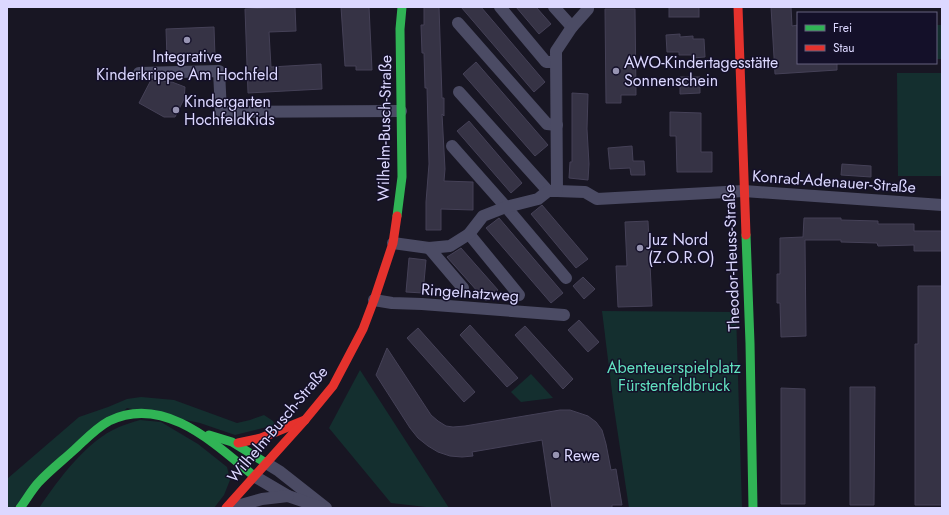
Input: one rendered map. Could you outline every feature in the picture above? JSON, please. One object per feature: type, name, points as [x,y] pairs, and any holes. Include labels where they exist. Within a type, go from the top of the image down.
[{"type":"main road","name":"Wilhelm-Busch-Straße","points":[[226,508],[305,420],[333,386],[364,329],[393,243],[402,177],[400,30],[402,7]]},
{"type":"main road","name":"Theodor-Heuss-Straße","points":[[738,7],[750,343],[754,508]]},
{"type":"main road","points":[[20,508],[40,481],[96,430],[110,421],[127,414],[160,414],[180,422],[199,433],[254,476]]},
{"type":"main road","points":[[238,443],[261,438],[305,420]]},
{"type":"main road","points":[[199,433],[217,436],[238,443],[266,463]]},
{"type":"main road","points":[[42,493],[56,468]]},
{"type":"street","points":[[500,7],[546,62],[556,62]]},
{"type":"street","points":[[554,7],[572,28]]},
{"type":"street","points":[[553,191],[557,125],[556,51],[588,7]]},
{"type":"street","points":[[458,23],[547,124],[557,125]]},
{"type":"street","points":[[139,73],[220,71],[221,112],[401,111]]},
{"type":"street","points":[[459,92],[553,191]]},
{"type":"street","points":[[452,146],[566,278]]},
{"type":"street","points":[[393,243],[429,248],[450,246],[469,234],[483,216],[506,207],[538,199],[553,191]]},
{"type":"street","name":"Konrad-Adenauer-Straße","points":[[553,191],[585,192],[597,199],[744,191],[942,204]]},
{"type":"street","points":[[469,234],[519,295]]},
{"type":"street","points":[[429,248],[463,288]]},
{"type":"street","name":"Ringelnatzweg","points":[[374,300],[392,303],[564,315]]},
{"type":"street","points":[[266,463],[279,471],[326,508]]},
{"type":"street","points":[[254,476],[288,496],[322,508]]},
{"type":"street","points":[[230,508],[262,499],[288,496]]},
{"type":"green space","points":[[937,25],[942,25],[942,59],[937,59]]},
{"type":"green space","points":[[897,73],[942,73],[942,176],[898,176]]},
{"type":"green space","name":"Abenteuerspielplatz Fürstenfeldbruck","points":[[602,311],[736,312],[742,508],[629,508],[614,408]]},
{"type":"green space","points":[[360,370],[449,508],[435,508],[391,503],[329,428]]},
{"type":"green space","points":[[531,374],[553,398],[521,402],[511,392]]},
{"type":"green space","points":[[141,397],[174,400],[237,423],[264,415],[273,421],[275,425],[235,435],[200,423],[127,408],[13,508],[7,508],[7,479],[79,417],[127,399]]},
{"type":"green space","points":[[140,420],[161,422],[198,444],[227,467],[230,480],[224,495],[214,508],[39,508],[64,473],[95,441],[119,427]]},
{"type":"building","points":[[295,7],[296,31],[269,32],[271,67],[321,64],[322,89],[248,93],[245,9]]},
{"type":"building","points":[[341,7],[369,7],[372,70],[356,70],[356,66],[345,66]]},
{"type":"building","points":[[424,7],[439,7],[442,98],[444,98],[444,116],[442,114],[445,169],[444,181],[473,182],[473,210],[441,209],[441,230],[426,230],[426,202],[429,164],[427,88],[425,88],[424,53],[422,53],[421,25],[424,25]]},
{"type":"building","points":[[461,7],[481,7],[545,82],[534,92]]},
{"type":"building","points":[[516,7],[536,7],[551,24],[539,34]]},
{"type":"building","points":[[669,7],[699,7],[699,17],[669,17]]},
{"type":"building","points":[[771,7],[791,7],[792,26],[797,25],[797,64],[837,64],[837,70],[775,74]]},
{"type":"building","points":[[605,9],[635,9],[636,95],[621,95],[621,103],[606,103]]},
{"type":"building","points":[[214,27],[215,57],[167,58],[166,29]]},
{"type":"building","points":[[680,34],[680,37],[693,36],[693,39],[704,39],[705,57],[692,58],[692,55],[679,55],[679,52],[667,52],[666,35]]},
{"type":"building","points":[[476,62],[548,145],[535,156],[463,74]]},
{"type":"building","points":[[680,77],[700,77],[700,93],[680,94]]},
{"type":"building","points":[[151,80],[172,82],[185,87],[184,99],[175,117],[164,117],[139,103]]},
{"type":"building","points":[[572,93],[588,94],[588,180],[569,178],[570,162],[572,162]]},
{"type":"building","points":[[670,112],[701,113],[701,152],[712,152],[712,172],[677,172],[676,136],[670,136]]},
{"type":"building","points":[[469,121],[522,183],[511,193],[457,131]]},
{"type":"building","points":[[632,146],[633,161],[644,161],[645,175],[631,175],[630,168],[610,169],[608,148]]},
{"type":"building","points":[[842,164],[871,166],[871,177],[841,175]]},
{"type":"building","points":[[542,205],[588,259],[576,268],[531,214]]},
{"type":"building","points":[[499,218],[563,293],[551,303],[486,228]]},
{"type":"building","points":[[804,218],[841,218],[841,220],[878,221],[878,224],[914,224],[914,231],[942,231],[942,251],[914,251],[914,245],[878,246],[877,243],[841,242],[841,240],[805,240],[806,336],[781,337],[780,303],[777,303],[777,274],[780,274],[780,238],[803,237]]},
{"type":"building","points":[[648,221],[652,306],[618,307],[616,266],[627,266],[625,222]]},
{"type":"building","points":[[461,248],[498,290],[486,301],[447,257]]},
{"type":"building","points":[[409,258],[426,260],[423,293],[406,292]]},
{"type":"building","points":[[583,277],[595,289],[584,299],[573,286]]},
{"type":"building","points":[[918,286],[942,286],[942,505],[915,505],[915,344],[918,344]]},
{"type":"building","points":[[579,320],[599,342],[588,352],[568,330]]},
{"type":"building","points":[[470,325],[518,378],[507,387],[460,335]]},
{"type":"building","points":[[525,326],[573,379],[563,389],[515,335]]},
{"type":"building","points":[[418,328],[475,392],[464,402],[407,338]]},
{"type":"building","points":[[387,348],[431,415],[446,426],[465,426],[560,410],[570,410],[588,416],[596,422],[602,430],[611,470],[616,469],[622,505],[612,505],[612,508],[552,508],[542,440],[472,452],[473,456],[462,457],[450,456],[438,452],[428,446],[418,438],[410,428],[376,375]]},
{"type":"building","points":[[850,387],[875,387],[874,505],[850,505]]},
{"type":"building","points":[[781,388],[805,389],[805,504],[781,504]]},
{"type":"traffic: fast","points":[[397,216],[402,177],[400,29],[402,7]]},
{"type":"traffic: fast","points":[[746,235],[750,343],[753,508]]},
{"type":"traffic: fast","points":[[20,508],[38,483],[95,431],[109,421],[129,414],[149,414],[169,418],[188,426],[223,450],[254,476]]},
{"type":"traffic: fast","points":[[209,435],[232,442],[266,463]]},
{"type":"traffic: jam","points":[[738,7],[746,235]]},
{"type":"traffic: jam","points":[[226,508],[305,420],[333,386],[363,329],[374,300],[393,243],[397,216]]},
{"type":"traffic: jam","points":[[238,443],[261,438],[305,420]]},
{"type":"place","name":"Integrative Kinderkrippe Am Hochfeld","points":[[187,40]]},
{"type":"place","name":"AWO-Kindertagesstätte Sonnenschein","points":[[616,71]]},
{"type":"place","name":"Kindergarten HochfeldKids","points":[[176,110]]},
{"type":"place","name":"Juz Nord (Z.O.R.O)","points":[[640,248]]},
{"type":"place","name":"Rewe","points":[[556,455]]}]
